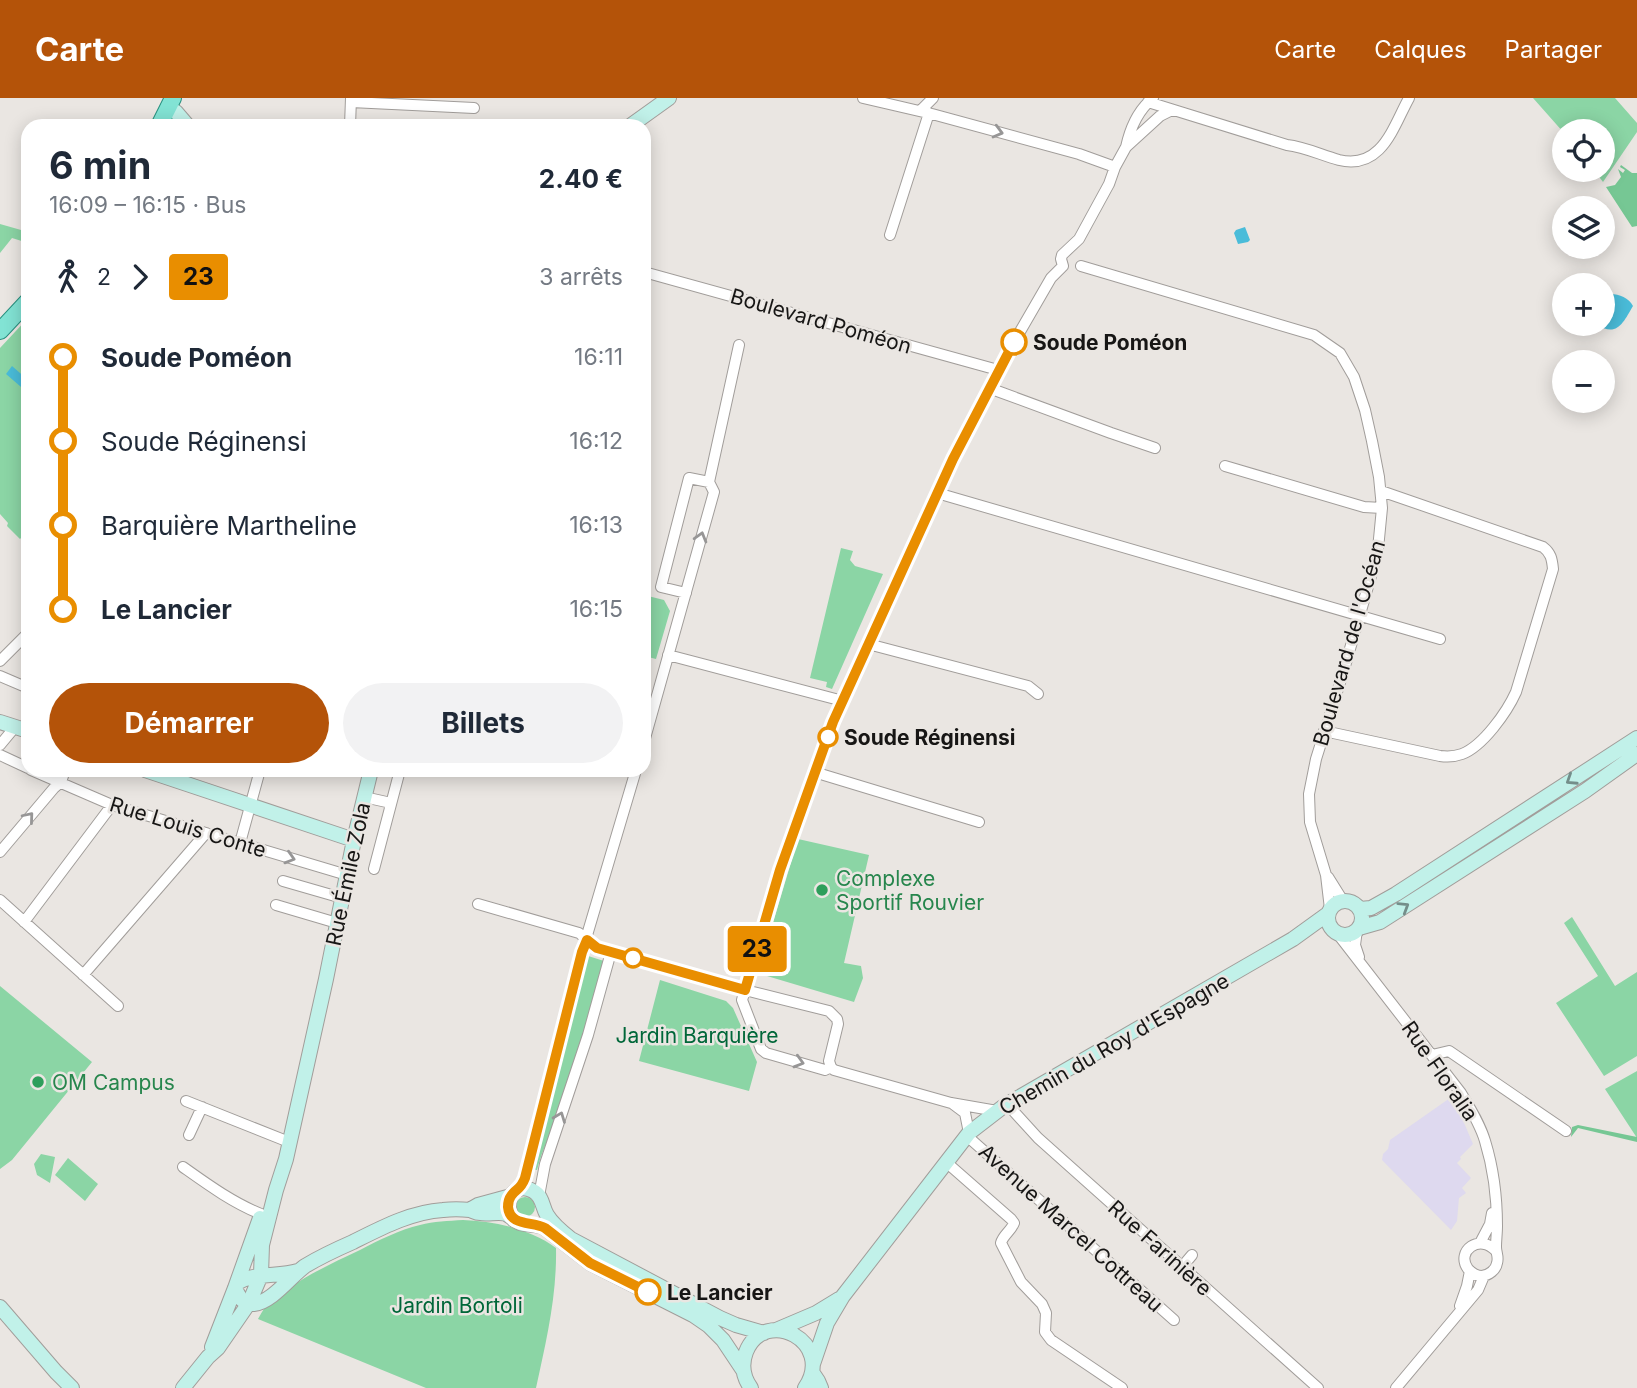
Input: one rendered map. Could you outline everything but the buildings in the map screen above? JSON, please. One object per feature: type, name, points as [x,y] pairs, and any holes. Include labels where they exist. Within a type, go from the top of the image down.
[{"type":"main road","points":[[162,119],[170,103]]},
{"type":"main road","points":[[0,331],[21,308]]},
{"type":"street","points":[[640,119],[669,98]]},
{"type":"street","points":[[863,98],[1079,154],[1115,167]]},
{"type":"street","points":[[890,235],[924,112],[933,98]]},
{"type":"street","points":[[1002,1108],[951,1103],[831,1068],[825,1070],[766,1053],[761,1049],[742,1000],[780,870],[814,772],[843,701],[953,459],[998,370],[1048,282],[1063,266],[1062,255],[1078,256],[1079,239],[1109,184],[1126,147],[1130,130],[1150,100],[1172,110],[1341,160],[1361,160],[1378,152],[1409,98]]},
{"type":"street","points":[[350,119],[351,100],[474,108]]},
{"type":"street","points":[[170,103],[182,119]]},
{"type":"street","points":[[1126,147],[1160,116],[1172,110]]},
{"type":"street","name":"Boulevard de l'Océan","points":[[1063,266],[1072,271],[1077,269],[1078,256],[1314,335],[1340,353],[1354,377],[1365,410],[1382,508],[1378,549],[1316,759],[1309,794],[1310,822],[1326,875],[1330,911]]},
{"type":"street","name":"Boulevard Poméon","points":[[651,274],[998,370]]},
{"type":"street","points":[[651,716],[713,492],[709,482],[739,345]]},
{"type":"street","points":[[989,388],[1156,447]]},
{"type":"street","points":[[1225,466],[1364,507],[1382,508]]},
{"type":"street","points":[[685,593],[661,587],[689,478],[709,482]]},
{"type":"street","points":[[1324,731],[1440,756],[1452,757],[1467,752],[1483,738],[1509,707],[1516,692],[1553,569],[1552,558],[1543,547],[1381,491]]},
{"type":"street","points":[[937,493],[1440,639]]},
{"type":"street","points":[[0,661],[21,640]]},
{"type":"street","points":[[868,645],[1028,686],[1038,694]]},
{"type":"street","points":[[668,654],[843,701]]},
{"type":"street","points":[[0,676],[21,682]]},
{"type":"street","points":[[0,722],[21,729]]},
{"type":"street","points":[[0,745],[21,730]]},
{"type":"street","points":[[1360,909],[1371,908],[1396,894],[1634,748]]},
{"type":"street","points":[[1359,960],[1355,944],[1358,929],[1362,918],[1360,909],[1353,902],[1343,901],[1334,905],[1330,911],[1329,923],[1336,932],[1347,935],[1358,929],[1380,922],[1585,791],[1634,748]]},
{"type":"street","name":"Rue Louis Conte","points":[[0,755],[21,765]]},
{"type":"street","points":[[814,772],[979,822]]},
{"type":"street","name":"Rue Louis Conte","points":[[47,777],[112,805],[347,875]]},
{"type":"street","points":[[0,852],[62,777]]},
{"type":"street","points":[[166,777],[354,840]]},
{"type":"street","points":[[240,843],[258,777]]},
{"type":"street","name":"Rue Émile Zola","points":[[276,1189],[326,979],[369,777]]},
{"type":"street","points":[[374,869],[398,777]]},
{"type":"street","points":[[520,1222],[508,1211],[508,1201],[525,1178],[582,952],[634,777]]},
{"type":"street","points":[[364,797],[391,803]]},
{"type":"street","points":[[24,922],[112,805]]},
{"type":"street","points":[[83,975],[206,833]]},
{"type":"street","name":"Boulevard de l'Océan","points":[[1326,875],[1343,901]]},
{"type":"street","points":[[283,881],[342,898]]},
{"type":"street","points":[[0,900],[118,1006]]},
{"type":"street","points":[[478,904],[579,933],[597,948],[829,1011],[838,1024],[830,1058],[831,1068]]},
{"type":"street","points":[[276,905],[337,923]]},
{"type":"street","name":"Chemin du Roy d'Espagne","points":[[843,1296],[968,1134],[1002,1108],[1293,939],[1330,911]]},
{"type":"street","name":"Chemin du Roy d'Espagne","points":[[1293,939],[1324,931],[1336,932]]},
{"type":"street","name":"Rue Floralia","points":[[1336,932],[1461,1093],[1474,1115],[1489,1156],[1495,1193],[1496,1251]]},
{"type":"street","points":[[520,1222],[538,1218],[541,1182],[550,1147],[588,1035],[611,952]]},
{"type":"street","points":[[1432,1055],[1450,1051],[1566,1131]]},
{"type":"street","points":[[186,1101],[289,1142]]},
{"type":"street","name":"Avenue Marcel Cottreau","points":[[951,1103],[965,1113],[968,1134],[1174,1320]]},
{"type":"street","points":[[189,1135],[202,1107]]},
{"type":"street","name":"Rue Farinière","points":[[1002,1108],[1318,1388]]},
{"type":"street","points":[[946,1162],[1014,1223],[1001,1243],[1021,1282],[1042,1304],[1046,1313],[1045,1332],[1051,1340],[1122,1388]]},
{"type":"street","points":[[183,1167],[261,1214]]},
{"type":"street","points":[[213,1353],[261,1214],[276,1189]]},
{"type":"street","points":[[183,1388],[213,1353],[249,1303],[261,1275],[262,1245],[276,1189]]},
{"type":"street","points":[[470,1210],[478,1205],[531,1189],[541,1201],[546,1213],[571,1240],[728,1321],[769,1332],[785,1331],[796,1335],[811,1353],[813,1368],[821,1388]]},
{"type":"street","name":"Rue Floralia","points":[[1480,1243],[1490,1224],[1495,1193]]},
{"type":"street","points":[[236,1286],[249,1277],[298,1271],[398,1221],[425,1213],[440,1210],[505,1213],[520,1222],[538,1224],[590,1263],[693,1315],[709,1326],[723,1340],[747,1382]]},
{"type":"street","points":[[1486,1243],[1496,1251],[1497,1266],[1489,1274],[1474,1274],[1466,1266],[1465,1255],[1471,1246],[1486,1243]]},
{"type":"street","points":[[1181,1268],[1192,1255]]},
{"type":"street","points":[[236,1286],[242,1301],[256,1304],[288,1282],[298,1271]]},
{"type":"street","points":[[1457,1313],[1470,1272]]},
{"type":"street","points":[[213,1353],[236,1338],[264,1300],[268,1289],[261,1275]]},
{"type":"street","points":[[1396,1388],[1478,1290],[1484,1276]]},
{"type":"street","points":[[747,1382],[743,1359],[754,1340],[816,1313],[843,1296]]},
{"type":"street","points":[[805,1388],[810,1380],[827,1323],[843,1296]]},
{"type":"street","points":[[0,1307],[72,1388]]},
{"type":"shaded area","points":[[1450,1098],[1473,1144],[1457,1163],[1471,1178],[1462,1188],[1466,1193],[1459,1198],[1457,1221],[1451,1230],[1382,1160],[1390,1140]]},
{"type":"green space","points":[[1533,98],[1615,98],[1637,123],[1637,132],[1615,164],[1615,119],[1552,119]]},
{"type":"green space","points":[[1621,165],[1632,173],[1637,173],[1637,226],[1632,227],[1615,201],[1615,196],[1612,196],[1606,187],[1615,185],[1621,177],[1618,169],[1623,173],[1625,170]]},
{"type":"green space","points":[[0,224],[21,230],[21,241],[12,238],[0,253]]},
{"type":"green space","points":[[21,326],[20,539],[0,514],[0,348]]},
{"type":"green space","points":[[841,548],[853,551],[850,560],[855,566],[883,574],[832,689],[826,687],[827,682],[810,678]]},
{"type":"green space","points":[[651,597],[664,600],[670,611],[656,659],[651,658]]},
{"type":"green space","name":"Complexe Sportif Rouvier","points":[[798,839],[869,855],[844,963],[861,966],[863,978],[854,1002],[767,976],[762,971],[761,963]]},
{"type":"green space","points":[[1572,917],[1615,986],[1637,972],[1637,1056],[1604,1076],[1556,1003],[1598,976],[1564,923]]},
{"type":"green space","points":[[585,955],[604,961],[560,1109],[537,1170],[531,1169]]},
{"type":"green space","name":"Jardin Barquière","points":[[660,980],[726,1001],[733,1008],[757,1062],[749,1091],[639,1061]]},
{"type":"green space","name":"OM Campus","points":[[0,986],[92,1062],[12,1160],[0,1169]]},
{"type":"green space","points":[[1637,1071],[1637,1138],[1605,1089]]},
{"type":"green space","points":[[1578,1125],[1637,1137],[1637,1142],[1578,1128],[1571,1137],[1572,1127]]},
{"type":"green space","points":[[41,1154],[55,1157],[50,1183],[37,1175],[34,1164]]},
{"type":"green space","points":[[68,1158],[98,1184],[85,1201],[55,1175]]},
{"type":"green space","points":[[525,1197],[532,1200],[535,1207],[532,1214],[525,1217],[518,1214],[515,1207],[518,1200]]},
{"type":"green space","name":"Jardin Bortoli","points":[[463,1220],[511,1227],[546,1241],[556,1248],[553,1301],[536,1388],[426,1388],[258,1319],[266,1307],[299,1281],[382,1239],[425,1224]]},
{"type":"water","points":[[1245,227],[1250,240],[1238,244],[1234,233]]},
{"type":"water","points":[[1615,295],[1624,297],[1633,306],[1619,327],[1615,329]]},
{"type":"water","points":[[12,366],[21,374],[21,387],[6,374]]},
{"type":"bus line","name":"23","points":[[648,1292],[590,1263],[538,1224],[514,1220],[508,1211],[510,1196],[520,1189],[525,1178],[582,952],[587,940],[597,948],[745,990],[780,870],[833,722],[953,459],[1014,342]]},
{"type":"place","name":"Soude Poméon","points":[[1014,342]]},
{"type":"place","name":"Soude Réginensi","points":[[828,737]]},
{"type":"place","name":"Complexe Sportif Rouvier","points":[[822,890]]},
{"type":"place","name":"OM Campus","points":[[38,1082]]},
{"type":"place","name":"Le Lancier","points":[[648,1292]]}]
